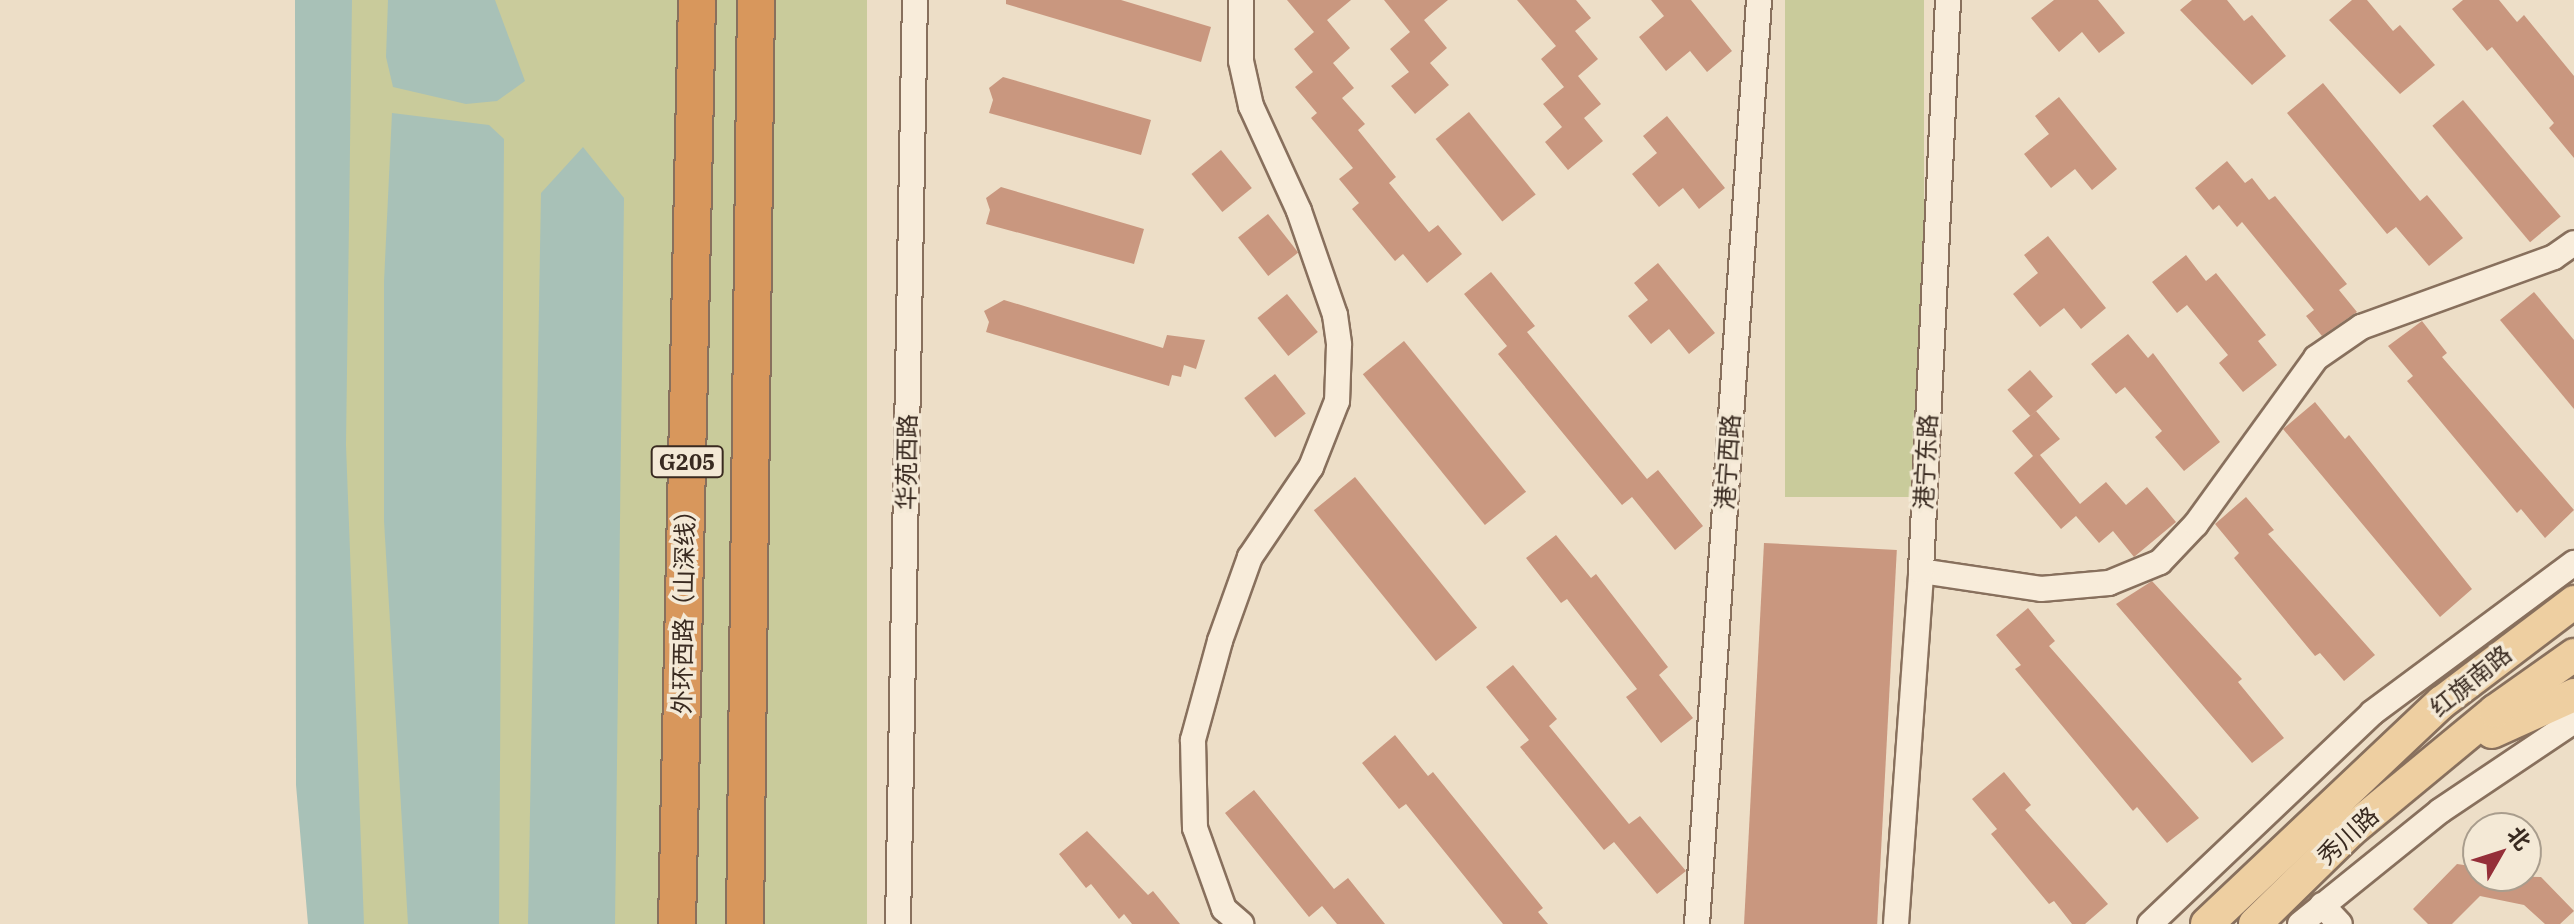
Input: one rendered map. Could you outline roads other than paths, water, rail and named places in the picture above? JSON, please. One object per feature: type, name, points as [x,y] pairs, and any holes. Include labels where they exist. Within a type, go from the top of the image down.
[{"type":"highway","name":"外环西路（山深线）","points":[[677,924],[697,0]]},
{"type":"highway","name":"G205","points":[[745,924],[756,0]]},
{"type":"main road","name":"红旗南路","points":[[2372,767],[2442,702],[2574,602]]},
{"type":"main road","name":"红旗南路","points":[[2445,753],[2574,655]]},
{"type":"main road","points":[[2445,753],[2574,695]]},
{"type":"main road","name":"秀川路","points":[[2255,924],[2350,831],[2445,753]]},
{"type":"main road","name":"秀川路","points":[[2207,924],[2372,767]]},
{"type":"street","name":"华苑西路","points":[[898,924],[915,0]]},
{"type":"street","points":[[1241,0],[1241,61],[1251,106],[1299,211],[1335,315],[1339,345],[1337,401],[1311,467],[1250,557],[1220,641],[1193,740],[1195,828],[1224,909],[1241,924]]},
{"type":"street","name":"港宁西路","points":[[1697,924],[1759,0]]},
{"type":"street","name":"港宁东路","points":[[1896,924],[1921,571],[1948,0]]},
{"type":"street","points":[[1921,571],[2041,589],[2109,583],[2160,562],[2196,524],[2316,358],[2361,327],[2554,257],[2574,243]]},
{"type":"street","points":[[2150,924],[2372,713],[2574,563]]},
{"type":"street","points":[[2300,924],[2440,811],[2574,721]]},
{"type":"street","points":[[2322,905],[2340,924]]}]
